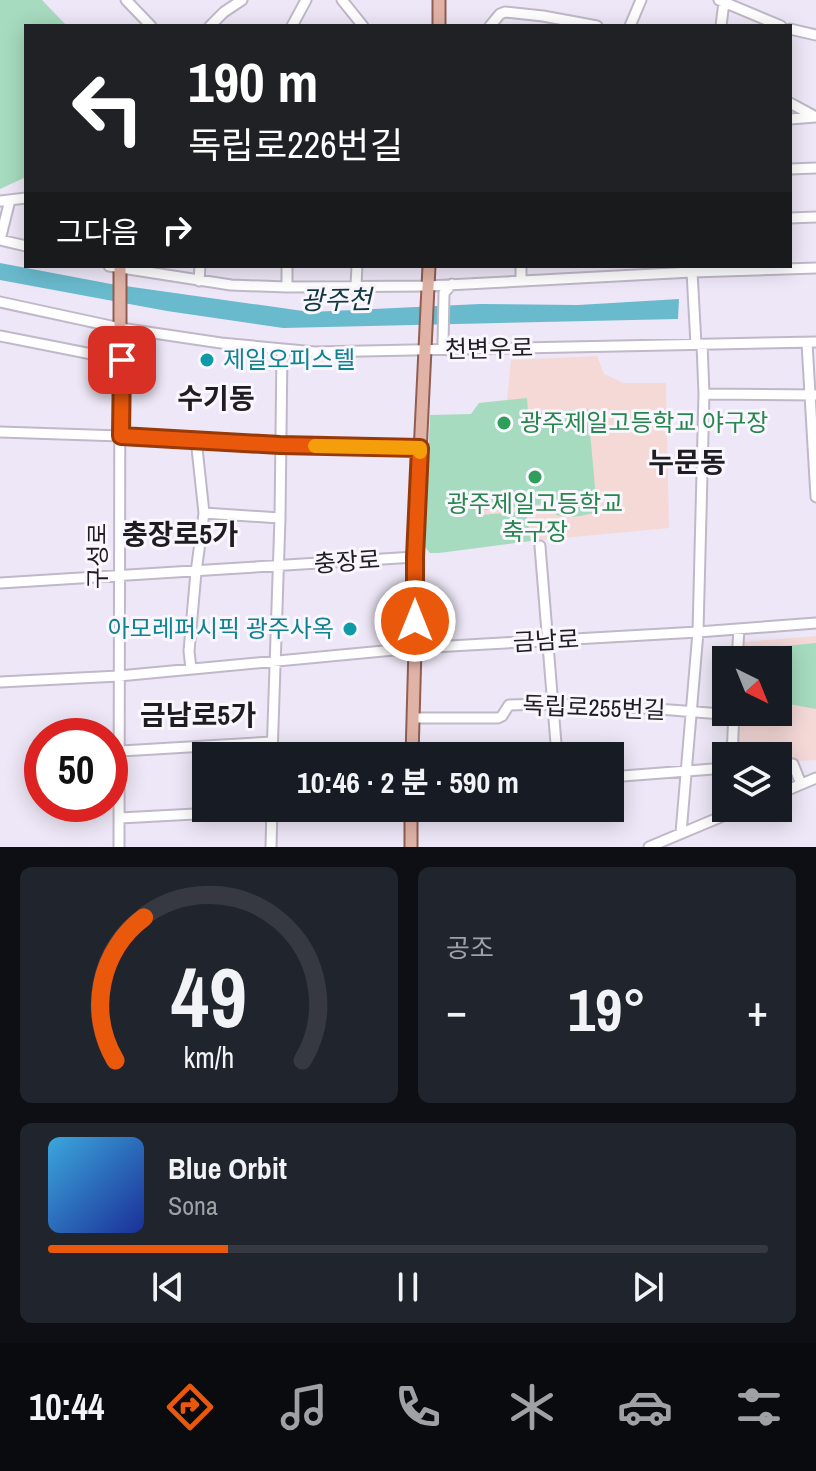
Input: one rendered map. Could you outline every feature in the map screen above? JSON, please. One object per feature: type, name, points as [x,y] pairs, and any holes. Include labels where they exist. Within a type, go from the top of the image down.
[{"type":"main road","points":[[439,0],[439,24]]},
{"type":"main road","name":"구성로","points":[[117,268],[120,328]]},
{"type":"main road","points":[[412,742],[415,557],[429,268]]},
{"type":"main road","points":[[411,822],[411,847]]},
{"type":"street","points":[[212,24],[242,0]]},
{"type":"street","points":[[293,24],[306,0]]},
{"type":"street","points":[[342,0],[361,24]]},
{"type":"street","points":[[631,24],[641,0]]},
{"type":"street","points":[[721,24],[722,1],[776,24]]},
{"type":"street","points":[[130,2],[149,24]]},
{"type":"street","points":[[492,24],[500,14],[512,12],[585,24]]},
{"type":"street","points":[[792,29],[816,35]]},
{"type":"street","points":[[792,104],[816,117]]},
{"type":"street","points":[[792,119],[816,117]]},
{"type":"street","points":[[792,169],[816,168]]},
{"type":"street","points":[[5,201],[0,240],[24,246]]},
{"type":"street","points":[[792,218],[816,217]]},
{"type":"street","points":[[123,268],[231,285],[356,285],[428,289],[452,284],[705,269],[816,268]]},
{"type":"street","points":[[199,281],[200,268]]},
{"type":"street","points":[[287,268],[287,287]]},
{"type":"street","points":[[356,285],[357,268]]},
{"type":"street","points":[[521,268],[521,281]]},
{"type":"street","points":[[681,833],[698,632],[704,394],[692,272]]},
{"type":"street","points":[[445,347],[444,293],[452,284]]},
{"type":"street","name":"천변우로","points":[[0,302],[120,328],[221,343],[315,352],[426,347],[812,342]]},
{"type":"street","name":"구성로","points":[[120,328],[120,718]]},
{"type":"street","points":[[0,336],[122,360]]},
{"type":"street","points":[[812,342],[816,497]]},
{"type":"street","points":[[280,445],[282,349]]},
{"type":"street","points":[[704,394],[813,395]]},
{"type":"street","points":[[0,432],[420,448]]},
{"type":"street","points":[[191,669],[189,651],[194,591],[204,513],[196,439]]},
{"type":"street","name":"충장로","points":[[276,660],[280,445]]},
{"type":"street","points":[[204,513],[280,518]]},
{"type":"street","points":[[540,546],[556,742]]},
{"type":"street","name":"충장로","points":[[0,583],[415,557]]},
{"type":"street","name":"금남로","points":[[0,682],[119,676],[415,648],[816,623]]},
{"type":"street","points":[[738,646],[739,629]]},
{"type":"street","points":[[272,742],[276,660]]},
{"type":"street","name":"독립로255번길","points":[[413,718],[498,718],[509,705],[552,703],[712,713]]},
{"type":"street","points":[[128,751],[192,746]]},
{"type":"street","points":[[792,764],[801,784]]},
{"type":"street","points":[[624,776],[712,769]]},
{"type":"street","points":[[792,788],[816,778]]},
{"type":"street","points":[[128,818],[192,814]]},
{"type":"street","points":[[649,847],[712,820]]},
{"type":"street","name":"구성로","points":[[119,847],[120,822]]},
{"type":"street","points":[[271,847],[272,822]]},
{"type":"shaded area","points":[[597,356],[604,374],[624,383],[666,383],[669,528],[531,541],[525,511],[480,515],[473,511],[479,403],[507,400],[511,360]]},
{"type":"shaded area","points":[[816,636],[816,760],[792,761],[792,742],[735,742],[736,726],[792,726],[792,646],[743,646],[743,642]]},
{"type":"green space","points":[[0,0],[42,0],[65,24],[24,24],[24,178],[0,189]]},
{"type":"green space","points":[[527,398],[528,413],[588,409],[596,512],[562,516],[553,513],[555,503],[475,511],[480,515],[526,511],[531,541],[430,553],[425,547],[430,415],[471,414],[479,403]]},
{"type":"green space","points":[[816,643],[816,709],[792,705],[792,646],[784,646]]},
{"type":"water","points":[[0,263],[111,284],[310,312],[480,304],[578,305],[679,299],[678,319],[283,328],[167,311],[0,280]]},
{"type":"slow traffic","points":[[315,446],[420,448],[420,452]]},
{"type":"place","name":"제일오피스텔","points":[[207,360]]},
{"type":"place","name":"광주제일고등학교 야구장","points":[[504,423]]},
{"type":"place","name":"광주제일고등학교 축구장","points":[[535,477]]},
{"type":"place","name":"아모레퍼시픽 광주사옥","points":[[350,629]]},
{"type":"district","name":"수기동","points":[[216,398]]},
{"type":"district","name":"누문동","points":[[687,462]]},
{"type":"district","name":"충장로5가","points":[[180,534]]},
{"type":"district","name":"금남로5가","points":[[198,715]]},
{"type":"route","points":[[122,360],[121,436],[280,445],[420,448],[415,621]]},
{"type":"water label","name":"광주천","points":[[336,300]]}]
